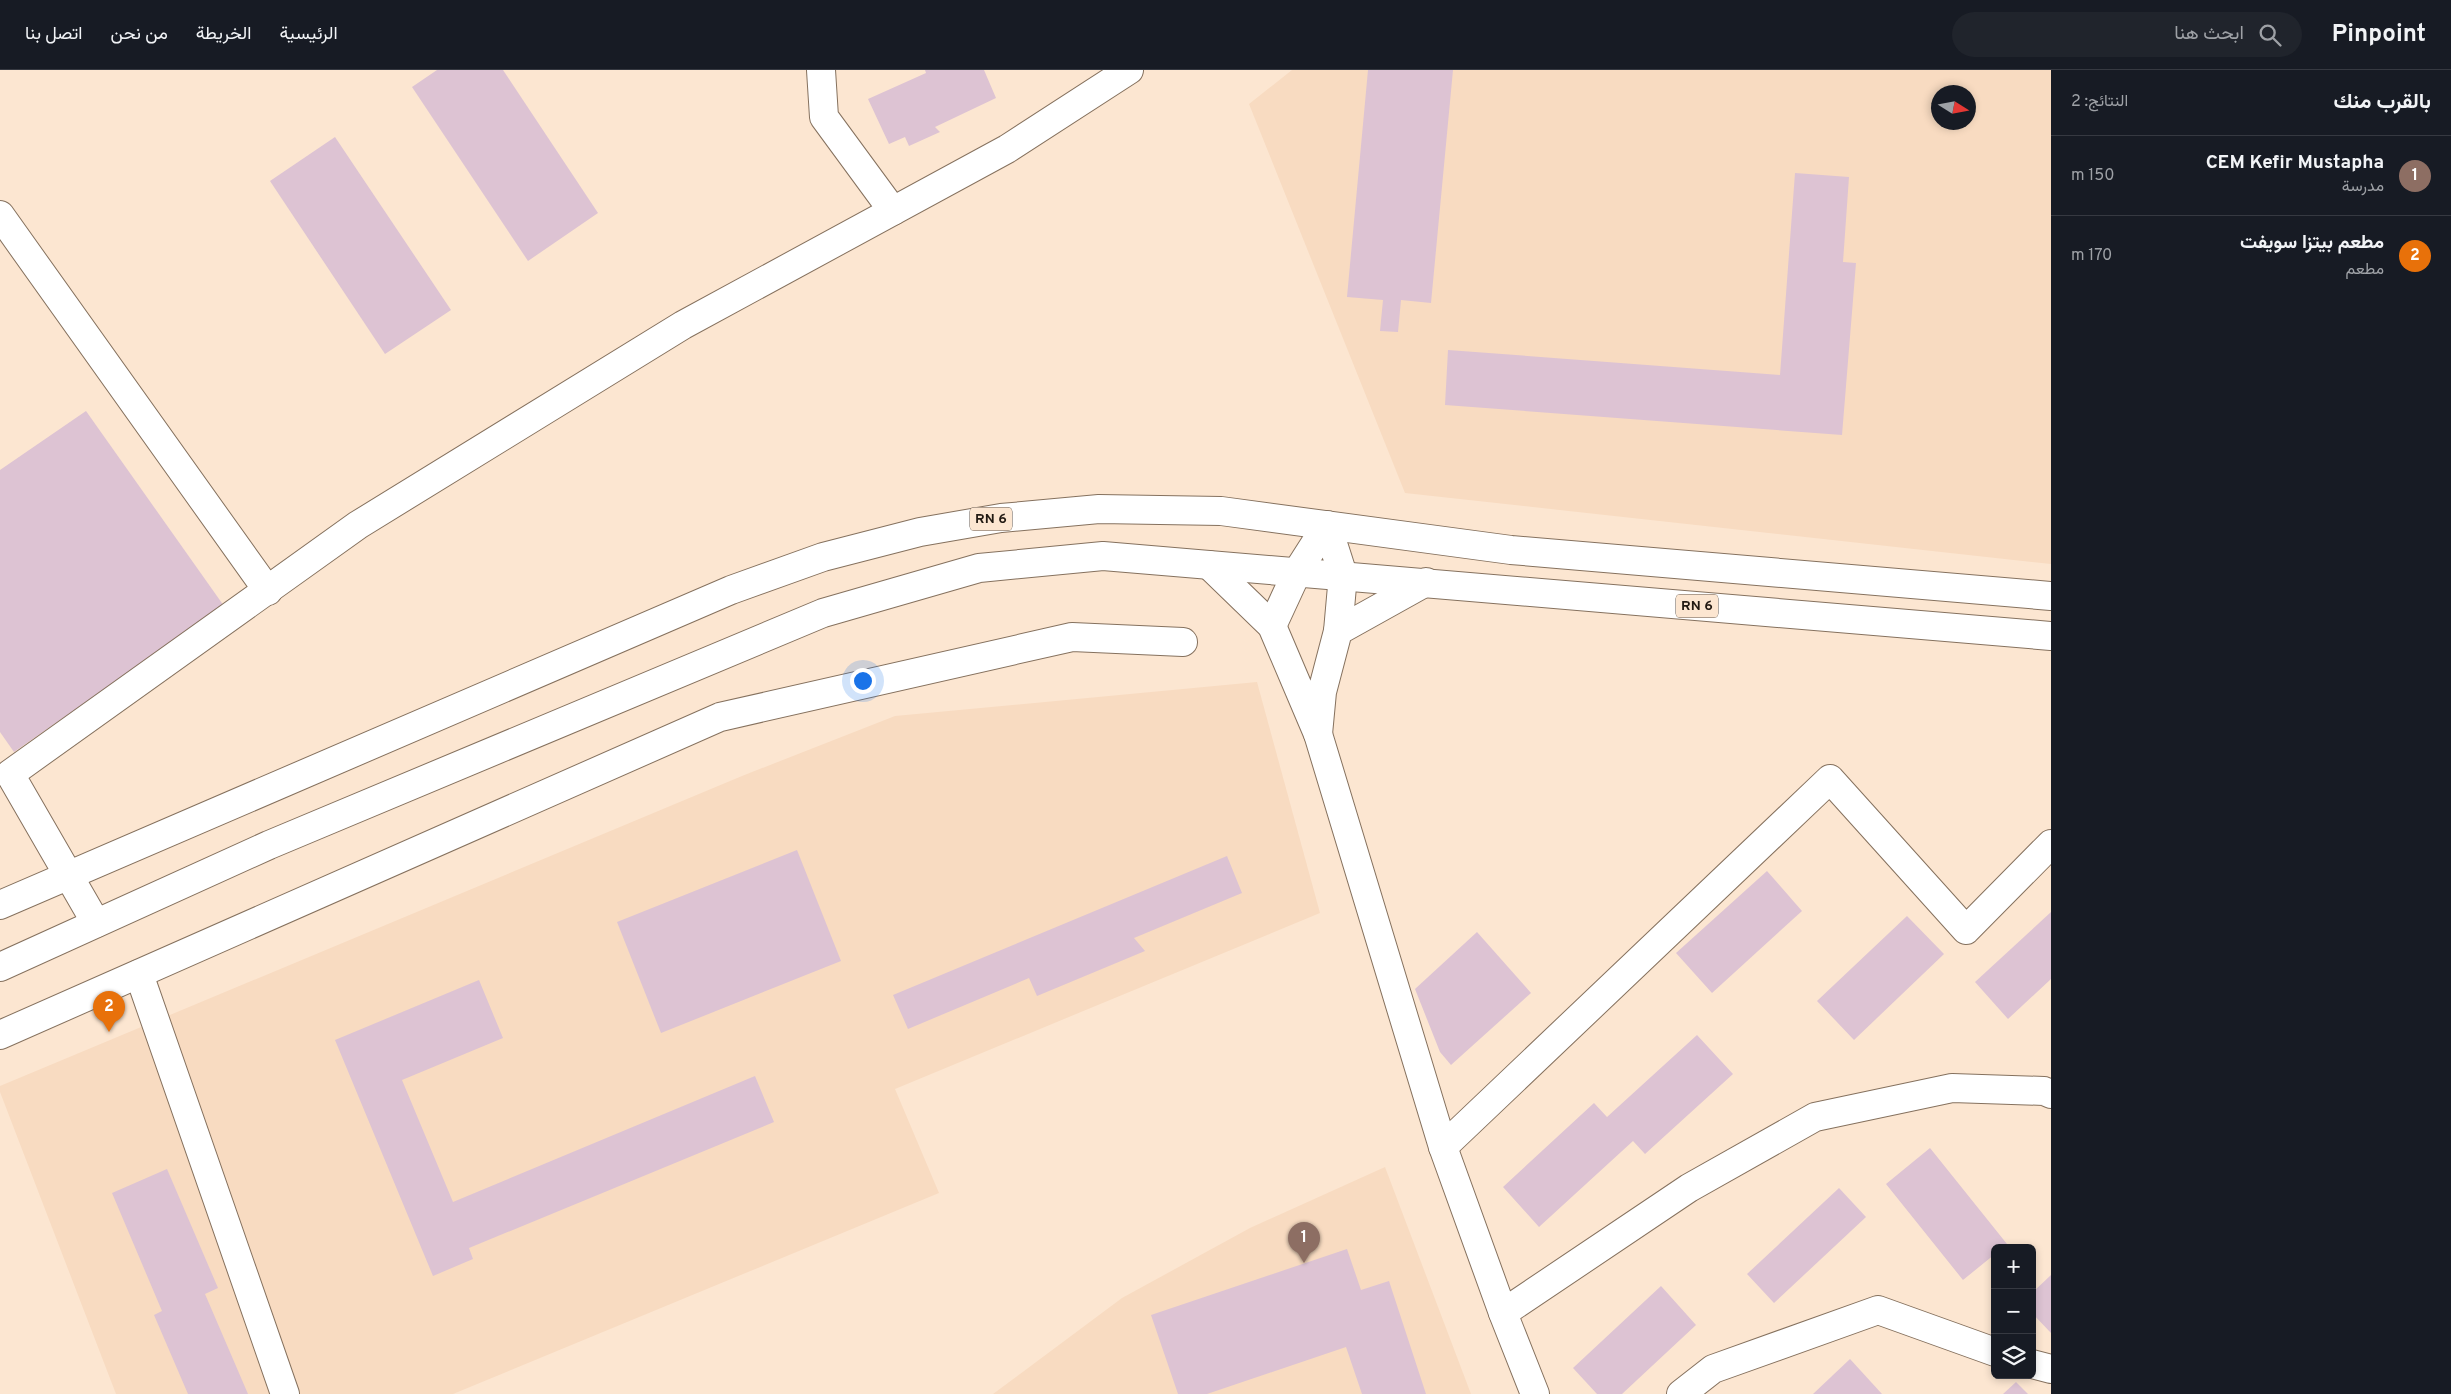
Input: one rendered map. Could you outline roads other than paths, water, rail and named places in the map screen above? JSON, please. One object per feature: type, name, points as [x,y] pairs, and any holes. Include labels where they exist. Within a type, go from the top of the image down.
[{"type":"street","points":[[821,70],[824,117],[893,211]]},
{"type":"street","points":[[96,923],[3,772],[268,591],[358,525],[682,325],[1007,149],[1129,70]]},
{"type":"street","points":[[0,215],[268,591]]},
{"type":"street","name":"RN 6","points":[[0,905],[731,590],[823,557],[920,532],[1001,518],[1099,509],[1221,511],[1512,550],[2051,596]]},
{"type":"street","points":[[1272,626],[1297,572],[1326,525]]},
{"type":"street","points":[[1318,734],[1322,692],[1338,631],[1343,575],[1326,525]]},
{"type":"street","name":"RN 6","points":[[0,967],[278,841],[822,612],[979,568],[1103,556],[2051,636]]},
{"type":"street","points":[[1209,565],[1272,626],[1318,734],[1443,1147],[1503,1314],[1535,1394]]},
{"type":"street","points":[[1338,631],[1426,582]]},
{"type":"street","points":[[0,1035],[720,716],[1072,637],[1183,642]]},
{"type":"street","points":[[1443,1147],[1830,779],[1966,930],[2051,844]]},
{"type":"street","points":[[139,974],[285,1394]]},
{"type":"street","points":[[1503,1314],[1689,1188],[1815,1117],[1952,1088],[2044,1091],[2051,1094]]},
{"type":"street","points":[[1681,1394],[1713,1369],[1878,1310],[1991,1351]]},
{"type":"street","points":[[2036,1365],[2051,1369]]},
{"type":"place","name":"مطعم بيتزا سويفت","points":[[109,1032]]},
{"type":"place","name":"CEM Kefir Mustapha","points":[[1304,1263]]}]
